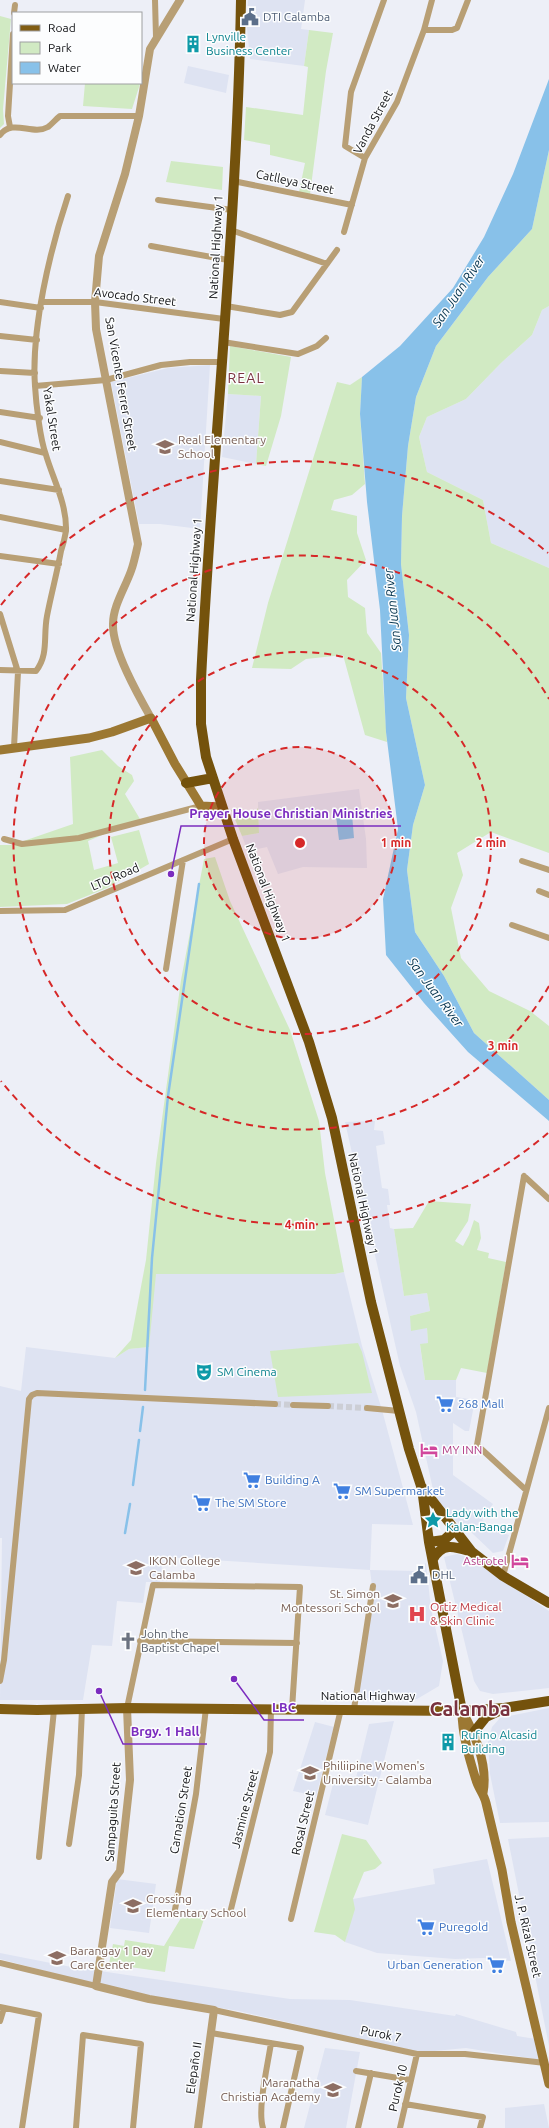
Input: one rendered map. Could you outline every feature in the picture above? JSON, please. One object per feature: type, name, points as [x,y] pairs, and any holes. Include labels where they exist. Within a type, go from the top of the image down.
[{"type":"highway","name":"National Highway 1","points":[[241,0],[238,100],[231,230],[201,680],[201,724],[206,757],[233,839],[309,1042],[332,1118],[360,1258],[399,1411],[421,1486],[454,1531],[472,1552],[504,1576],[549,1603]]},
{"type":"highway","points":[[186,783],[213,778]]},
{"type":"highway","points":[[421,1486],[429,1542],[462,1711],[504,1708],[549,1701]]},
{"type":"highway","points":[[429,1542],[444,1540],[454,1531]]},
{"type":"highway","points":[[433,1558],[441,1548],[447,1546],[454,1546],[472,1552]]},
{"type":"highway","points":[[474,1732],[486,1716],[504,1708]]},
{"type":"main road","points":[[0,750],[89,738],[112,732],[151,718],[186,783],[201,806],[222,807]]},
{"type":"main road","name":"National Highway","points":[[0,1709],[54,1710],[206,1708],[462,1711]]},
{"type":"main road","name":"J. P. Rizal Street","points":[[462,1711],[474,1732],[486,1780],[483,1792]]},
{"type":"main road","name":"J. P. Rizal Street","points":[[462,1711],[462,1726],[476,1782],[483,1792],[549,2084]]},
{"type":"street","name":"San Vicente Ferrer Street","points":[[151,718],[133,685],[117,646],[112,624],[131,570],[138,544],[96,329],[95,302],[99,256],[125,174],[139,116],[150,49],[156,37],[154,0]]},
{"type":"street","points":[[156,37],[180,0]]},
{"type":"street","points":[[365,158],[345,146],[350,92],[384,0]]},
{"type":"street","name":"Vanda Street","points":[[344,232],[365,158],[379,136],[397,102],[424,30],[432,0]]},
{"type":"street","points":[[424,30],[452,30],[457,28],[468,0]]},
{"type":"street","points":[[14,12],[15,5]]},
{"type":"street","points":[[10,127],[8,116],[12,50]]},
{"type":"street","points":[[0,135],[4,130],[10,127],[34,130],[48,127],[60,116],[139,116]]},
{"type":"street","name":"Catlleya Street","points":[[233,181],[352,205]]},
{"type":"street","name":"Yakal Street","points":[[18,672],[36,671],[46,654],[47,615],[66,530],[59,490],[45,453],[35,386],[35,373],[37,340],[42,305],[56,232],[68,196]]},
{"type":"street","points":[[158,200],[232,210]]},
{"type":"street","points":[[231,230],[326,264]]},
{"type":"street","points":[[151,246],[228,260]]},
{"type":"street","points":[[226,306],[280,315],[292,312],[337,250]]},
{"type":"street","name":"Avocado Street","points":[[0,302],[42,305],[64,301],[95,302],[224,320]]},
{"type":"street","points":[[0,336],[37,340]]},
{"type":"street","points":[[223,342],[298,354],[317,346],[326,338]]},
{"type":"street","points":[[35,386],[106,380],[161,365],[190,362],[222,362]]},
{"type":"street","points":[[0,371],[35,373]]},
{"type":"street","points":[[0,412],[40,418]]},
{"type":"street","points":[[0,442],[45,453]]},
{"type":"street","points":[[0,481],[59,490]]},
{"type":"street","points":[[0,517],[66,530]]},
{"type":"street","points":[[0,556],[59,564]]},
{"type":"street","points":[[0,614],[18,672],[14,747]]},
{"type":"street","points":[[0,670],[18,672]]},
{"type":"street","points":[[4,839],[22,844],[79,838],[201,806]]},
{"type":"street","name":"LTO Road","points":[[0,911],[65,910],[233,839]]},
{"type":"street","points":[[166,969],[182,860]]},
{"type":"street","points":[[522,861],[549,870]]},
{"type":"street","points":[[538,891],[549,895]]},
{"type":"street","points":[[512,925],[549,938]]},
{"type":"street","points":[[526,1490],[477,1445],[524,1176],[549,1198]]},
{"type":"street","points":[[0,1682],[4,1660],[29,1399],[32,1395],[37,1393],[275,1404]]},
{"type":"street","points":[[293,1405],[328,1406]]},
{"type":"street","points":[[367,1408],[399,1411]]},
{"type":"street","points":[[504,1576],[549,1408]]},
{"type":"street","points":[[127,1708],[153,1585],[300,1588],[292,1709]]},
{"type":"street","points":[[354,1709],[373,1586]]},
{"type":"street","points":[[140,1641],[297,1642]]},
{"type":"street","name":"Sampaguita Street","points":[[96,1986],[112,1882],[120,1871],[130,1780],[127,1708]]},
{"type":"street","name":"Carnation Street","points":[[174,1914],[196,1794],[206,1708]]},
{"type":"street","points":[[69,1844],[79,1775],[82,1709]]},
{"type":"street","name":"Jasmine Street","points":[[230,1913],[270,1752],[271,1709]]},
{"type":"street","name":"Rosal Street","points":[[291,1919],[341,1709]]},
{"type":"street","points":[[39,1857],[54,1710]]},
{"type":"street","points":[[0,1963],[149,1999],[214,2010]]},
{"type":"street","points":[[0,2021],[2,2007],[39,2016],[22,2128]]},
{"type":"street","name":"Purok 7","points":[[214,2010],[417,2054],[465,2054],[545,2063]]},
{"type":"street","name":"Elepaño II","points":[[198,2128],[214,2010]]},
{"type":"street","points":[[211,2034],[301,2048],[284,2128]]},
{"type":"street","points":[[76,2128],[83,2035],[141,2044],[133,2128]]},
{"type":"street","points":[[264,2128],[262,2116],[264,2090],[271,2043]]},
{"type":"street","name":"Purok 10","points":[[400,2128],[417,2054]]},
{"type":"street","points":[[356,2071],[410,2080]]},
{"type":"street","points":[[358,2128],[371,2073]]},
{"type":"street","points":[[405,2104],[483,2117],[480,2128]]},
{"type":"shaded area","points":[[248,0],[305,0],[301,29],[309,30],[304,66],[250,59],[247,28]]},
{"type":"shaded area","points":[[188,66],[229,75],[226,93],[184,83]]},
{"type":"shaded area","points":[[549,306],[549,568],[491,543],[483,500],[427,472],[419,437],[427,417],[466,399],[501,363],[532,335],[542,310]]},
{"type":"shaded area","name":"Real Elementary School","points":[[210,365],[200,529],[160,524],[139,524],[111,382],[168,368]]},
{"type":"shaded area","points":[[228,394],[261,396],[256,464],[222,457]]},
{"type":"shaded area","points":[[359,789],[366,839],[367,868],[303,867],[278,874],[267,847],[248,851],[242,836],[259,833],[258,802]]},
{"type":"shaded area","points":[[375,1121],[374,1130],[383,1131],[385,1144],[376,1146],[382,1188],[388,1189],[390,1205],[387,1205],[390,1228],[394,1229],[404,1296],[427,1293],[430,1311],[410,1316],[427,1328],[428,1343],[420,1345],[425,1380],[456,1380],[456,1397],[475,1400],[469,1431],[465,1431],[453,1423],[453,1475],[493,1504],[482,1520],[495,1530],[509,1535],[503,1551],[493,1553],[472,1533],[449,1516],[434,1494],[416,1412],[400,1366],[345,1122]]},
{"type":"shaded area","points":[[344,1272],[362,1346],[382,1410],[413,1525],[372,1524],[370,1570],[163,1557],[160,1582],[146,1582],[143,1603],[117,1601],[112,1646],[92,1645],[83,1700],[0,1700],[2,1538],[0,1538],[0,1386],[21,1391],[26,1347],[115,1358],[129,1349],[148,1347],[155,1274],[335,1274]]},
{"type":"shaded area","points":[[457,1554],[470,1558],[549,1611],[549,1688],[493,1694],[480,1691],[474,1681],[444,1557]]},
{"type":"shaded area","points":[[426,1563],[431,1609],[443,1661],[439,1686],[417,1699],[354,1701],[372,1586],[370,1570],[415,1571]]},
{"type":"shaded area","points":[[549,1708],[549,1822],[500,1823],[490,1774],[488,1742],[492,1727],[500,1718]]},
{"type":"shaded area","points":[[394,1721],[368,1825],[325,1815],[333,1784],[354,1786],[369,1724]]},
{"type":"shaded area","name":"Philiipine Women's University - Calamba","points":[[315,1722],[334,1727],[316,1796],[293,1791]]},
{"type":"shaded area","points":[[549,1837],[549,2046],[508,1839]]},
{"type":"shaded area","name":"Puregold","points":[[487,1859],[511,1961],[484,1958],[455,1959],[377,1953],[345,1942],[353,1912],[353,1899],[435,1884],[433,1869]]},
{"type":"shaded area","name":"Crossing Elementary School","points":[[117,1879],[156,1884],[149,1933],[110,1928]]},
{"type":"shaded area","points":[[0,1953],[66,1966],[290,1999],[350,2000],[455,2016],[456,2014],[516,2032],[517,2036],[536,2039],[540,2060],[466,2048],[413,2053],[239,2011],[171,2000],[68,1977],[0,1959]]},
{"type":"shaded area","name":"Maranatha Christian Academy","points":[[325,2048],[360,2052],[346,2128],[304,2128]]},
{"type":"shaded area","points":[[544,2104],[549,2128],[505,2128],[505,2108]]},
{"type":"green space","points":[[0,16],[11,19],[3,109],[4,124],[0,128]]},
{"type":"green space","points":[[309,30],[333,33],[326,71],[310,194],[299,192],[305,163],[270,155],[270,145],[244,140],[246,107],[303,115],[308,67],[304,66]]},
{"type":"green space","points":[[85,84],[140,84],[132,109],[83,106]]},
{"type":"green space","points":[[549,150],[549,306],[542,310],[532,335],[501,363],[466,399],[427,417],[419,437],[427,472],[483,500],[491,543],[549,568],[549,853],[491,832],[457,853],[463,875],[451,908],[461,958],[489,991],[530,1011],[549,1026],[549,1100],[474,1033],[444,976],[415,932],[407,870],[413,825],[425,785],[406,698],[409,635],[401,564],[402,516],[408,446],[416,397],[436,346],[488,277],[532,229]]},
{"type":"green space","points":[[171,161],[223,167],[222,190],[166,182]]},
{"type":"green space","points":[[230,346],[291,357],[281,416],[266,466],[256,464],[261,396],[228,394]]},
{"type":"green space","points":[[362,377],[360,414],[365,484],[352,495],[334,500],[331,510],[357,516],[357,533],[366,560],[347,580],[348,597],[365,608],[367,633],[381,653],[387,742],[365,735],[343,655],[306,659],[291,669],[252,668],[268,603],[337,382],[350,385]]},
{"type":"green space","points":[[102,750],[118,766],[132,775],[134,781],[125,794],[140,819],[88,841],[94,870],[118,863],[111,837],[139,830],[149,864],[107,888],[67,904],[0,907],[0,845],[12,845],[73,824],[70,757]]},
{"type":"green space","points":[[258,802],[259,833],[242,836],[231,810],[239,808],[243,816],[253,814],[258,808]]},
{"type":"green space","points":[[215,857],[230,901],[290,1030],[319,1121],[325,1173],[344,1272],[335,1274],[156,1274],[149,1347],[129,1349],[115,1358],[131,1340],[146,1260],[156,1163],[181,980],[204,859]]},
{"type":"green space","points":[[429,1201],[471,1204],[468,1221],[455,1241],[463,1246],[469,1235],[474,1220],[479,1223],[481,1238],[477,1250],[489,1253],[488,1258],[506,1262],[487,1373],[461,1368],[456,1380],[425,1380],[420,1344],[428,1343],[427,1328],[411,1331],[410,1316],[430,1311],[427,1293],[404,1296],[394,1229],[413,1228]]},
{"type":"green space","points":[[358,1343],[362,1352],[372,1393],[278,1397],[270,1351]]},
{"type":"green space","points":[[342,1834],[366,1840],[382,1863],[375,1869],[364,1872],[353,1899],[355,1909],[345,1942],[335,1935],[314,1932]]},
{"type":"green space","points":[[184,1913],[205,1916],[194,1949],[169,1946],[165,1972],[109,1964],[113,1944],[124,1946],[125,1940],[164,1946]]},
{"type":"water","name":"San Juan River","points":[[549,79],[549,150],[532,229],[488,277],[436,346],[416,397],[408,446],[402,516],[401,564],[409,635],[406,698],[425,785],[413,825],[407,870],[415,932],[444,976],[474,1033],[549,1100],[549,1121],[468,1052],[424,1003],[386,955],[383,899],[398,829],[386,732],[380,610],[367,502],[360,414],[362,377],[400,346],[453,288],[484,237],[513,174]]},
{"type":"water","points":[[352,814],[354,838],[339,840],[336,816]]},
{"type":"waterway","points":[[145,1390],[152,1258],[168,1096],[199,884]]},
{"type":"waterway","points":[[140,1431],[143,1407]]},
{"type":"waterway","points":[[133,1485],[139,1440]]},
{"type":"waterway","points":[[125,1533],[130,1504]]},
{"type":"tunnel","points":[[275,1404],[293,1405]]},
{"type":"tunnel","points":[[328,1406],[367,1408]]},
{"type":"place","name":"DTI Calamba","points":[[250,17]]},
{"type":"place","name":"Lynville Business Center","points":[[193,44]]},
{"type":"place","name":"Real Elementary School","points":[[165,447]]},
{"type":"place","name":"Prayer House Christian Ministries","points":[[171,874]]},
{"type":"place","name":"SM Cinema","points":[[204,1372]]},
{"type":"place","name":"268 Mall","points":[[445,1404]]},
{"type":"place","name":"MY INN","points":[[429,1450]]},
{"type":"place","name":"Building A","points":[[252,1480]]},
{"type":"place","name":"SM Supermarket","points":[[342,1491]]},
{"type":"place","name":"The SM Store","points":[[202,1503]]},
{"type":"place","name":"Lady with the Kalan-Banga","points":[[433,1520]]},
{"type":"place","name":"Astrotel","points":[[520,1561]]},
{"type":"place","name":"IKON College Calamba","points":[[136,1568]]},
{"type":"place","name":"DHL","points":[[419,1575]]},
{"type":"place","name":"St. Simon Montessori School","points":[[393,1601]]},
{"type":"place","name":"Ortiz Medical & Skin Clinic","points":[[417,1614]]},
{"type":"place","name":"John the Baptist Chapel","points":[[128,1641]]},
{"type":"place","name":"LBC","points":[[234,1679]]},
{"type":"place","name":"Brgy. 1 Hall","points":[[99,1691]]},
{"type":"place","name":"Rufino Alcasid Building","points":[[448,1742]]},
{"type":"place","name":"Philiipine Women's University - Calamba","points":[[310,1773]]},
{"type":"place","name":"Crossing Elementary School","points":[[133,1906]]},
{"type":"place","name":"Puregold","points":[[426,1927]]},
{"type":"place","name":"Barangay 1 Day Care Center","points":[[57,1958]]},
{"type":"place","name":"Urban Generation","points":[[496,1965]]},
{"type":"place","name":"Maranatha Christian Academy","points":[[333,2090]]},
{"type":"district","name":"REAL","points":[[246,378]]},
{"type":"district","name":"Calamba","points":[[470,1709]]}]
